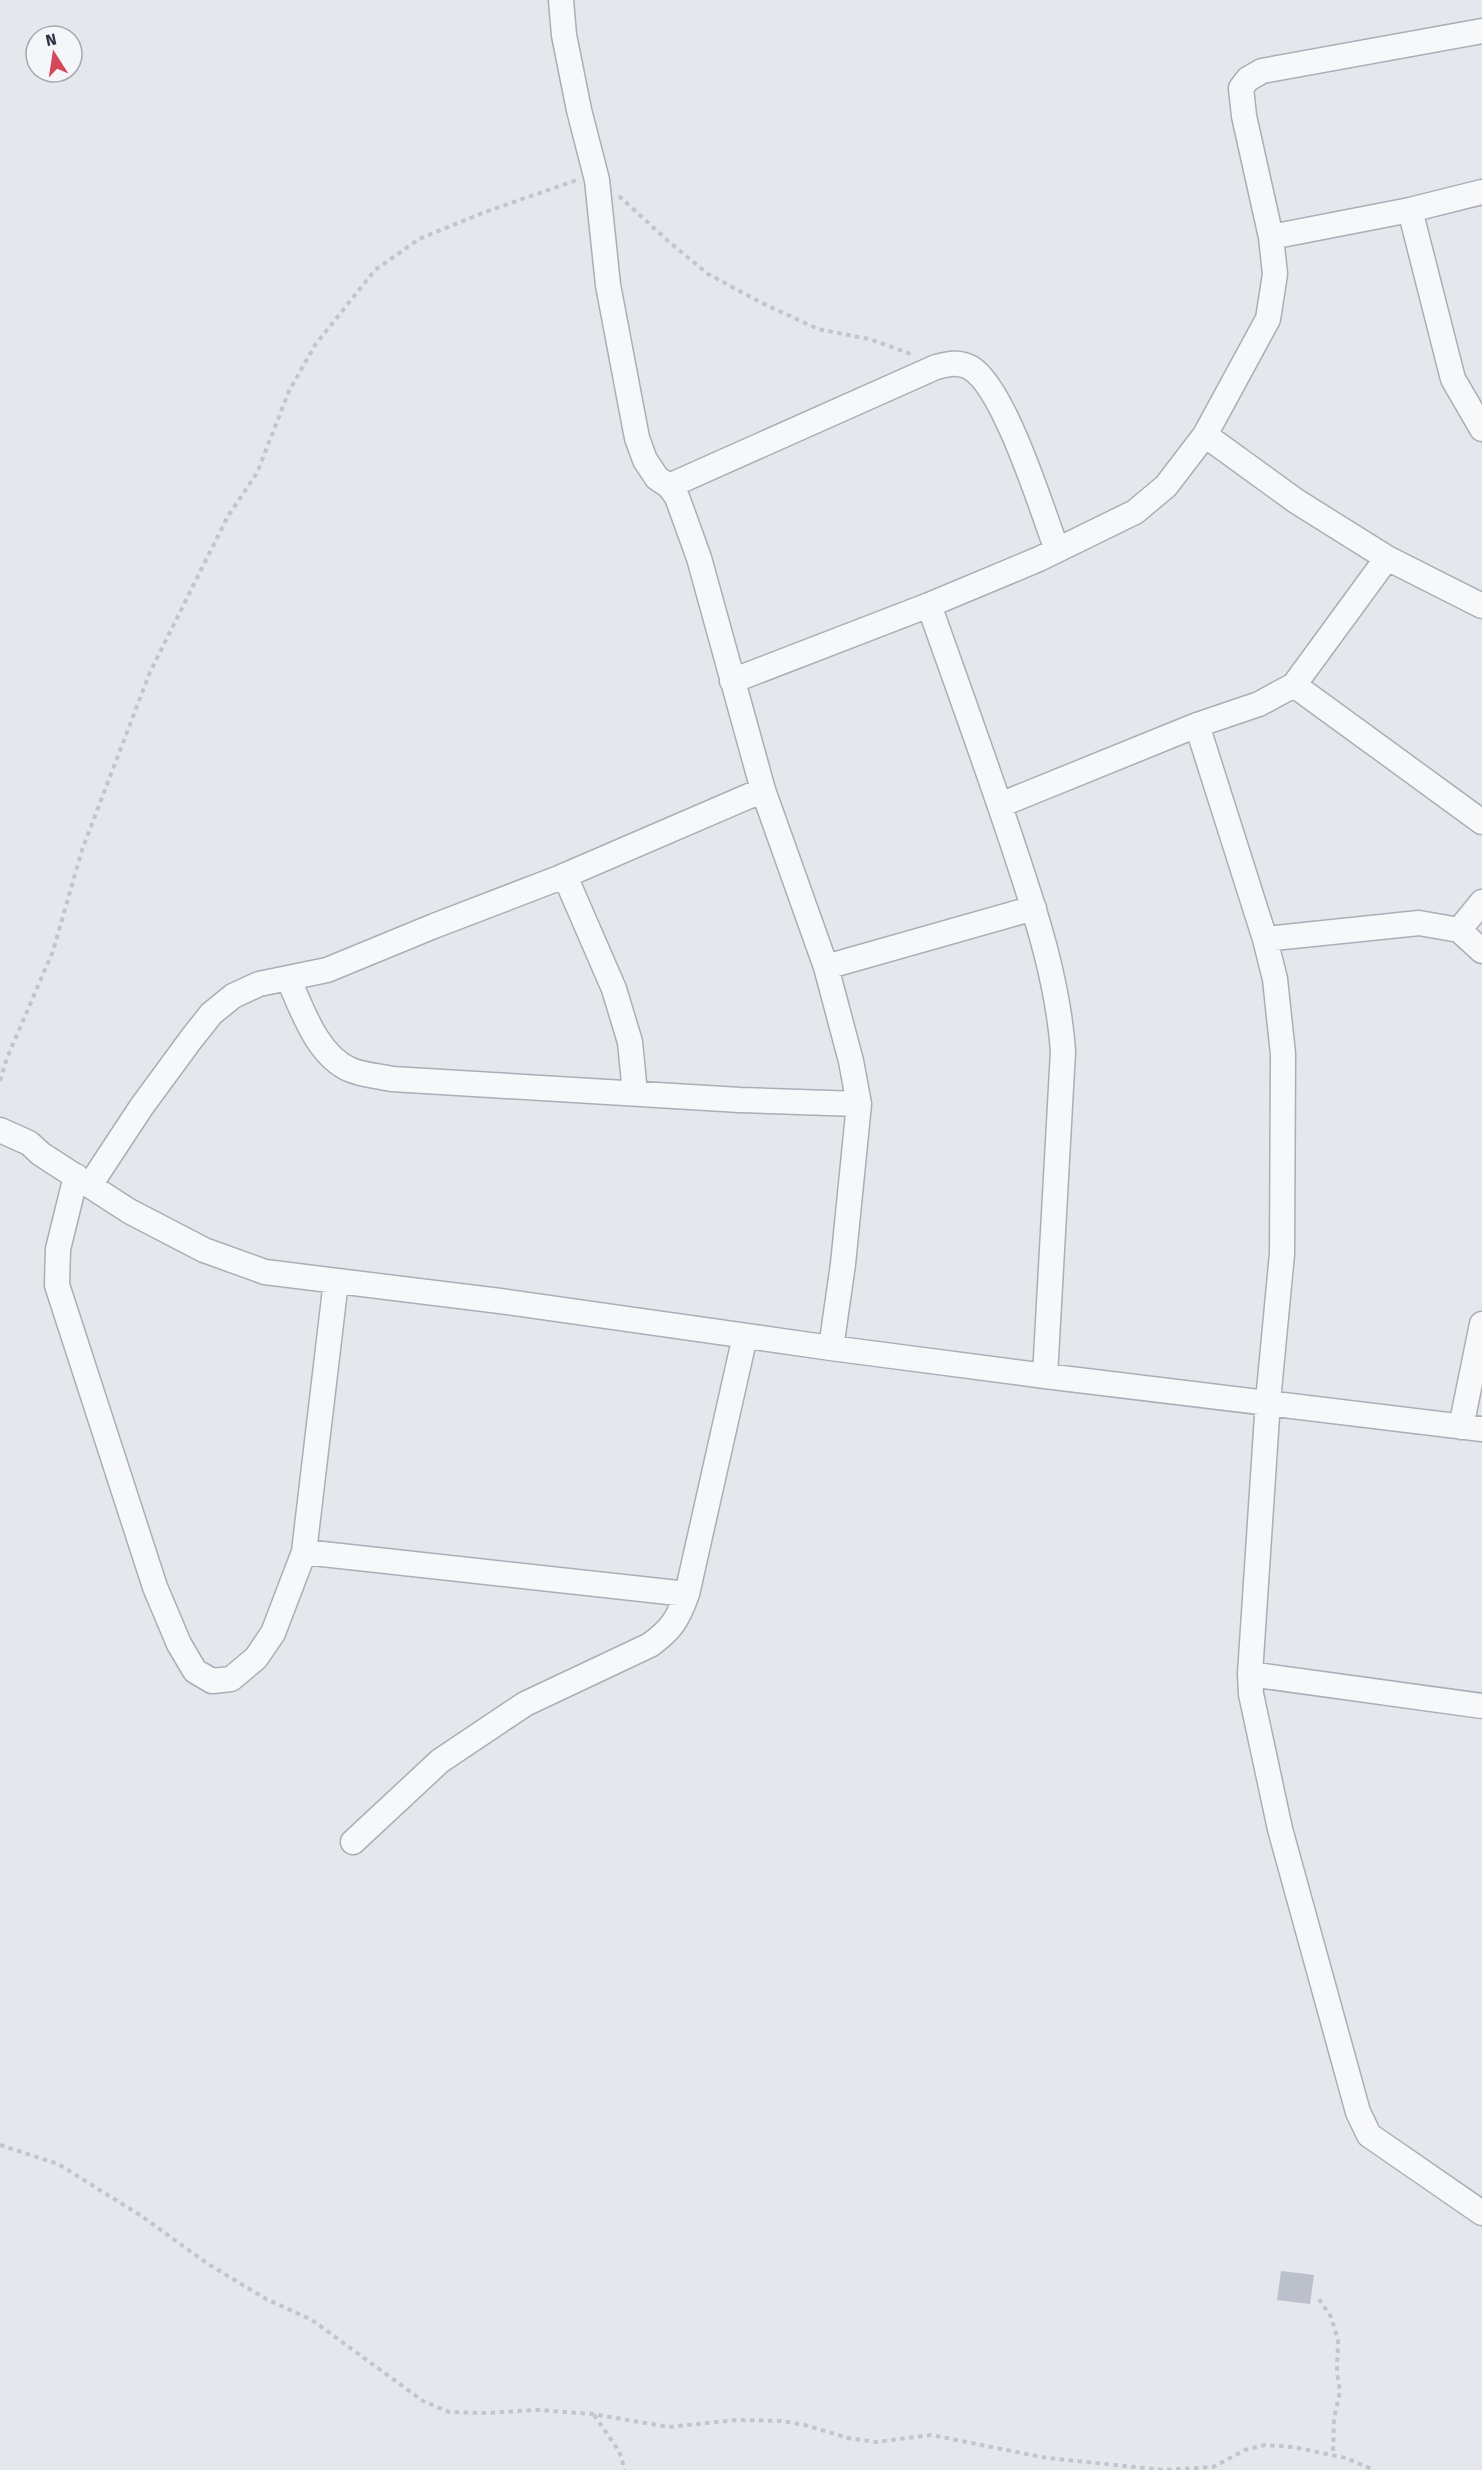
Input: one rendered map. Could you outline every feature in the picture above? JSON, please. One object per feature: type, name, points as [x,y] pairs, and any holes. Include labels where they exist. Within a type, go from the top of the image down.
[{"type":"street","points":[[561,0],[564,35],[579,110],[596,177],[608,285],[637,438],[645,460],[657,478],[669,486],[677,496],[699,558],[763,790],[826,967],[851,1061],[859,1104],[843,1264],[831,1348]]},
{"type":"street","points":[[732,681],[929,605],[1057,550],[1135,512],[1166,486],[1205,435],[1268,319],[1275,274],[1271,237],[1244,116],[1241,88],[1248,79],[1262,70],[1482,31]]},
{"type":"street","points":[[1271,237],[1410,210],[1482,192]]},
{"type":"street","points":[[1410,210],[1453,379],[1482,429]]},
{"type":"street","points":[[669,486],[936,367],[957,362],[971,368],[984,380],[1011,427],[1057,550]]},
{"type":"street","points":[[1205,435],[1277,488],[1387,558],[1482,606]]},
{"type":"street","points":[[1000,805],[1110,763],[1197,725],[1259,704],[1294,685],[1387,558]]},
{"type":"street","points":[[929,605],[1041,928],[1060,1011],[1063,1051],[1045,1376]]},
{"type":"street","points":[[1294,685],[1482,822]]},
{"type":"street","points":[[1197,725],[1265,939],[1275,979],[1283,1054],[1282,1254],[1268,1401],[1250,1674],[1251,1694],[1280,1829],[1358,2112],[1369,2135],[1482,2213]]},
{"type":"street","points":[[336,1281],[304,1552],[273,1633],[256,1658],[231,1679],[212,1682],[195,1671],[179,1644],[155,1587],[57,1285],[58,1249],[83,1181],[211,1014],[233,996],[259,984],[327,970],[565,876],[763,790]]},
{"type":"street","points":[[565,876],[614,989],[630,1042],[635,1093]]},
{"type":"street","points":[[1459,930],[1482,902]]},
{"type":"street","points":[[826,967],[1034,908]]},
{"type":"street","points":[[1265,939],[1419,922],[1459,930],[1482,951]]},
{"type":"street","points":[[288,978],[318,1038],[332,1058],[351,1070],[392,1078],[859,1104]]},
{"type":"street","points":[[0,1130],[29,1143],[129,1211],[204,1250],[266,1272],[500,1301],[831,1348],[1472,1428],[1482,1324]]},
{"type":"street","points":[[353,1842],[440,1761],[525,1704],[650,1645],[668,1632],[679,1616],[687,1594],[745,1336]]},
{"type":"street","points":[[304,1552],[687,1594]]},
{"type":"street","points":[[1250,1674],[1482,1706]]},
{"type":"path","points":[[0,1081],[7,1058],[53,951],[82,850],[150,672],[228,516],[257,473],[289,391],[315,345],[375,270],[419,239],[485,212],[596,177],[708,274],[818,329],[869,339],[905,350],[936,367]]},
{"type":"path","points":[[0,2145],[58,2164],[140,2215],[208,2264],[266,2299],[312,2320],[423,2401],[449,2412],[485,2413],[537,2409],[593,2414],[669,2427],[737,2420],[781,2421],[805,2425],[848,2438],[876,2442],[931,2435],[1047,2458],[1164,2470],[1213,2467],[1245,2450],[1264,2445],[1333,2454],[1374,2470]]},
{"type":"path","points":[[1319,2299],[1331,2316],[1338,2340],[1337,2372],[1340,2401],[1334,2418],[1333,2454]]},
{"type":"path","points":[[593,2414],[619,2451],[625,2470]]},
{"type":"building","points":[[1281,2271],[1314,2275],[1310,2304],[1277,2300]]}]
